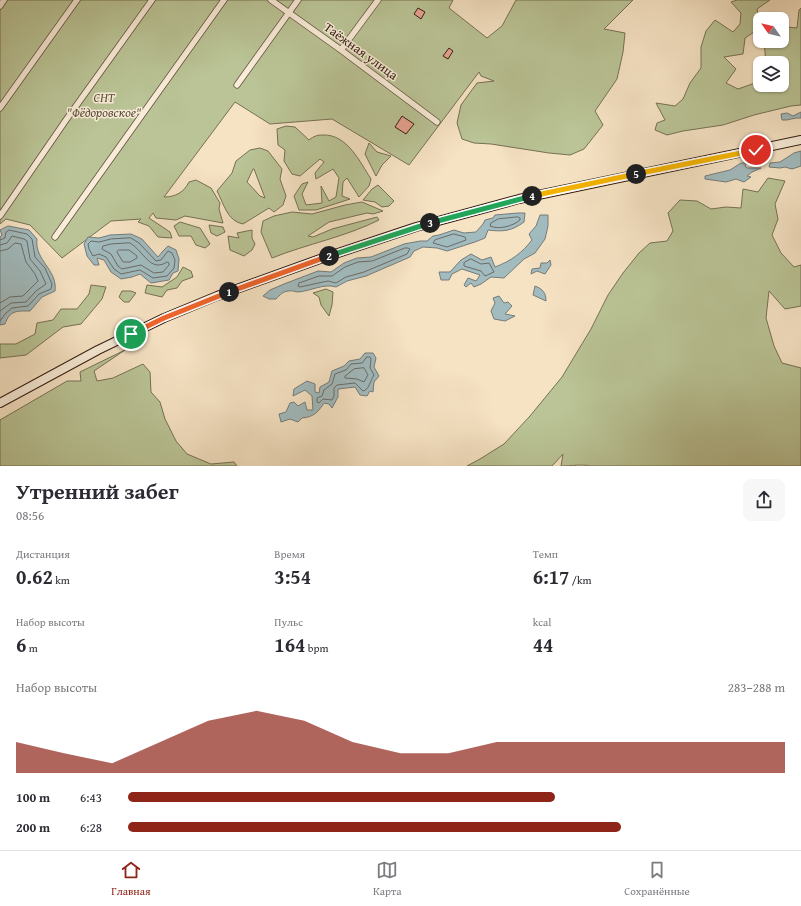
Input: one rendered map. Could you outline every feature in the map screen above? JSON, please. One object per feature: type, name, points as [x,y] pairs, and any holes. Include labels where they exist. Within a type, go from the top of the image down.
[{"type":"main road","points":[[0,403],[98,350],[164,318],[239,288],[408,230],[519,199],[801,140]]},
{"type":"street","points":[[0,6],[4,0]]},
{"type":"street","points":[[0,108],[77,0]]},
{"type":"street","points":[[0,216],[66,120],[152,0]]},
{"type":"street","points":[[55,237],[224,0]]},
{"type":"street","name":"Таёжная улица","points":[[271,0],[437,122]]},
{"type":"street","points":[[238,85],[298,0]]},
{"type":"street","points":[[341,50],[378,0]]},
{"type":"green space","name":"СНТ \"Фёдоровское\"","points":[[0,0],[453,0],[449,8],[487,38],[502,26],[516,0],[633,0],[604,29],[625,33],[623,52],[617,79],[595,111],[603,125],[584,149],[570,155],[474,143],[462,139],[457,123],[461,105],[477,83],[494,81],[481,76],[479,72],[409,165],[332,119],[270,124],[235,102],[164,197],[179,193],[185,189],[189,182],[196,180],[211,188],[220,203],[219,209],[223,223],[185,216],[176,220],[156,218],[153,213],[149,218],[170,232],[172,238],[158,237],[149,226],[138,222],[141,219],[111,221],[62,258],[30,225],[6,219],[0,224]]},
{"type":"green space","points":[[737,0],[770,0],[757,9],[757,12],[753,12],[753,33],[745,38],[743,54],[724,57],[736,69],[726,83],[738,89],[753,84],[753,92],[789,92],[789,56],[765,56],[765,48],[789,48],[789,27],[797,28],[799,10],[801,8],[801,105],[754,115],[723,125],[667,135],[655,130],[657,123],[665,120],[656,103],[675,106],[683,99],[690,83],[701,68],[701,47],[706,31],[715,20],[733,32],[740,24],[741,13],[731,2]]},
{"type":"green space","points":[[286,126],[295,127],[309,140],[321,135],[332,136],[346,144],[357,157],[371,179],[369,186],[359,197],[347,178],[343,182],[342,196],[350,199],[316,210],[299,210],[294,196],[302,184],[308,182],[302,194],[306,205],[322,203],[321,186],[329,201],[336,197],[339,178],[333,169],[316,179],[315,173],[324,162],[320,159],[300,176],[292,174],[284,161],[285,150],[278,145],[277,129]]},
{"type":"green space","points":[[369,143],[377,152],[391,156],[382,165],[376,176],[365,154]]},
{"type":"green space","points":[[260,148],[268,151],[282,169],[280,179],[286,196],[283,205],[274,212],[269,208],[243,224],[230,216],[217,191],[232,173],[236,161],[250,150]],"holes":[[[254,169],[265,198],[260,196],[247,182]]]},
{"type":"green space","points":[[768,178],[785,181],[775,204],[778,219],[772,235],[781,253],[794,267],[801,265],[801,306],[785,309],[769,291],[766,318],[774,346],[782,363],[801,368],[801,466],[561,466],[563,454],[552,466],[467,466],[504,444],[530,416],[562,377],[591,329],[608,295],[623,273],[639,253],[650,243],[667,241],[673,231],[668,213],[680,200],[697,201],[711,209],[726,207],[741,208],[743,189],[758,192]]},
{"type":"green space","points":[[378,185],[394,201],[389,206],[382,207],[375,202],[363,200],[372,189]]},
{"type":"green space","points":[[362,202],[383,211],[373,214],[367,213],[329,222],[308,236],[313,237],[332,229],[377,217],[379,220],[339,236],[272,258],[261,232],[263,221],[274,216],[292,212],[312,214]]},
{"type":"green space","points":[[180,222],[200,228],[210,244],[205,248],[196,245],[191,236],[179,236],[174,226]]},
{"type":"green space","points":[[209,225],[223,227],[225,232],[217,236],[211,233]]},
{"type":"green space","points":[[252,230],[252,238],[255,244],[252,250],[244,256],[230,250],[228,236],[239,238],[237,233]]},
{"type":"green space","points":[[183,267],[191,271],[193,277],[182,281],[177,288],[167,290],[162,297],[145,293],[147,285],[162,287],[177,277]]},
{"type":"green space","points":[[91,285],[106,287],[102,299],[81,324],[63,327],[26,355],[0,358],[0,344],[16,344],[35,334],[37,323],[53,320],[61,309],[77,309],[89,294]]},
{"type":"green space","points":[[326,289],[333,292],[329,316],[321,305],[319,297],[313,293]]},
{"type":"green space","points":[[122,291],[131,291],[136,293],[129,302],[124,302],[119,297]]},
{"type":"green space","points":[[125,350],[94,371],[97,381],[113,378],[143,364],[150,372],[151,392],[160,402],[165,419],[176,441],[187,454],[211,464],[234,462],[237,466],[0,466],[0,420],[67,381],[81,381],[80,372]]},
{"type":"water","points":[[801,112],[801,118],[782,120],[781,114],[787,113],[793,116]]},
{"type":"water","points":[[801,151],[801,166],[792,169],[785,167],[769,167],[770,163],[780,162],[794,153]]},
{"type":"water","points":[[741,163],[747,163],[745,166],[747,168],[761,168],[747,176],[751,177],[744,182],[736,179],[726,182],[705,179],[705,176],[730,170]]},
{"type":"water","points":[[525,213],[524,222],[520,225],[507,230],[488,230],[485,238],[475,242],[447,251],[437,248],[423,247],[414,251],[410,257],[366,276],[347,281],[336,287],[327,286],[298,292],[287,291],[276,299],[269,299],[263,296],[270,290],[284,284],[318,271],[331,272],[344,263],[357,258],[371,257],[404,244],[427,241],[433,236],[454,230],[464,233],[476,232],[485,220],[493,218],[495,215]]},
{"type":"water","points":[[540,215],[548,215],[548,226],[545,239],[535,253],[524,259],[504,278],[491,277],[474,287],[471,283],[466,287],[464,285],[468,278],[476,281],[480,275],[462,269],[452,274],[449,280],[441,280],[439,272],[450,272],[461,260],[471,254],[482,260],[491,257],[495,267],[511,259],[520,253],[532,240],[529,234],[536,226]]},
{"type":"water","points":[[8,226],[29,230],[37,239],[39,253],[53,277],[55,291],[42,297],[30,311],[14,312],[9,316],[5,324],[0,325],[0,237],[2,235],[0,230]]},
{"type":"water","points":[[131,234],[142,239],[158,257],[168,246],[176,250],[179,259],[178,271],[173,273],[169,280],[151,283],[140,274],[121,279],[111,272],[104,260],[97,258],[99,265],[94,265],[87,256],[84,244],[88,237],[99,238],[110,235]]},
{"type":"water","points":[[550,260],[551,265],[545,274],[537,271],[531,274],[532,269],[540,268],[541,263],[547,263]]},
{"type":"water","points":[[535,286],[544,292],[546,301],[533,295]]},
{"type":"water","points":[[499,296],[504,303],[508,302],[512,306],[505,314],[515,316],[505,321],[494,319],[491,311],[495,303],[493,298]]},
{"type":"water","points":[[365,353],[373,353],[376,358],[374,367],[379,376],[374,382],[373,392],[370,391],[367,396],[360,395],[355,387],[338,389],[338,397],[332,408],[329,404],[324,403],[315,414],[302,418],[298,422],[290,419],[281,422],[279,414],[286,412],[290,403],[294,402],[298,406],[305,402],[307,410],[313,410],[312,396],[305,390],[293,396],[294,389],[307,381],[315,384],[315,392],[319,393],[320,387],[329,382],[332,371],[344,366],[349,361],[360,359]]},
{"type":"building","points":[[418,8],[425,12],[421,19],[414,14]]},
{"type":"building","points":[[449,48],[453,51],[448,59],[443,56]]},
{"type":"building","points":[[402,116],[414,124],[406,134],[395,127]]},
{"type":"route","points":[[131,334],[164,318],[217,296],[320,259],[416,227],[519,199],[756,150]]}]
